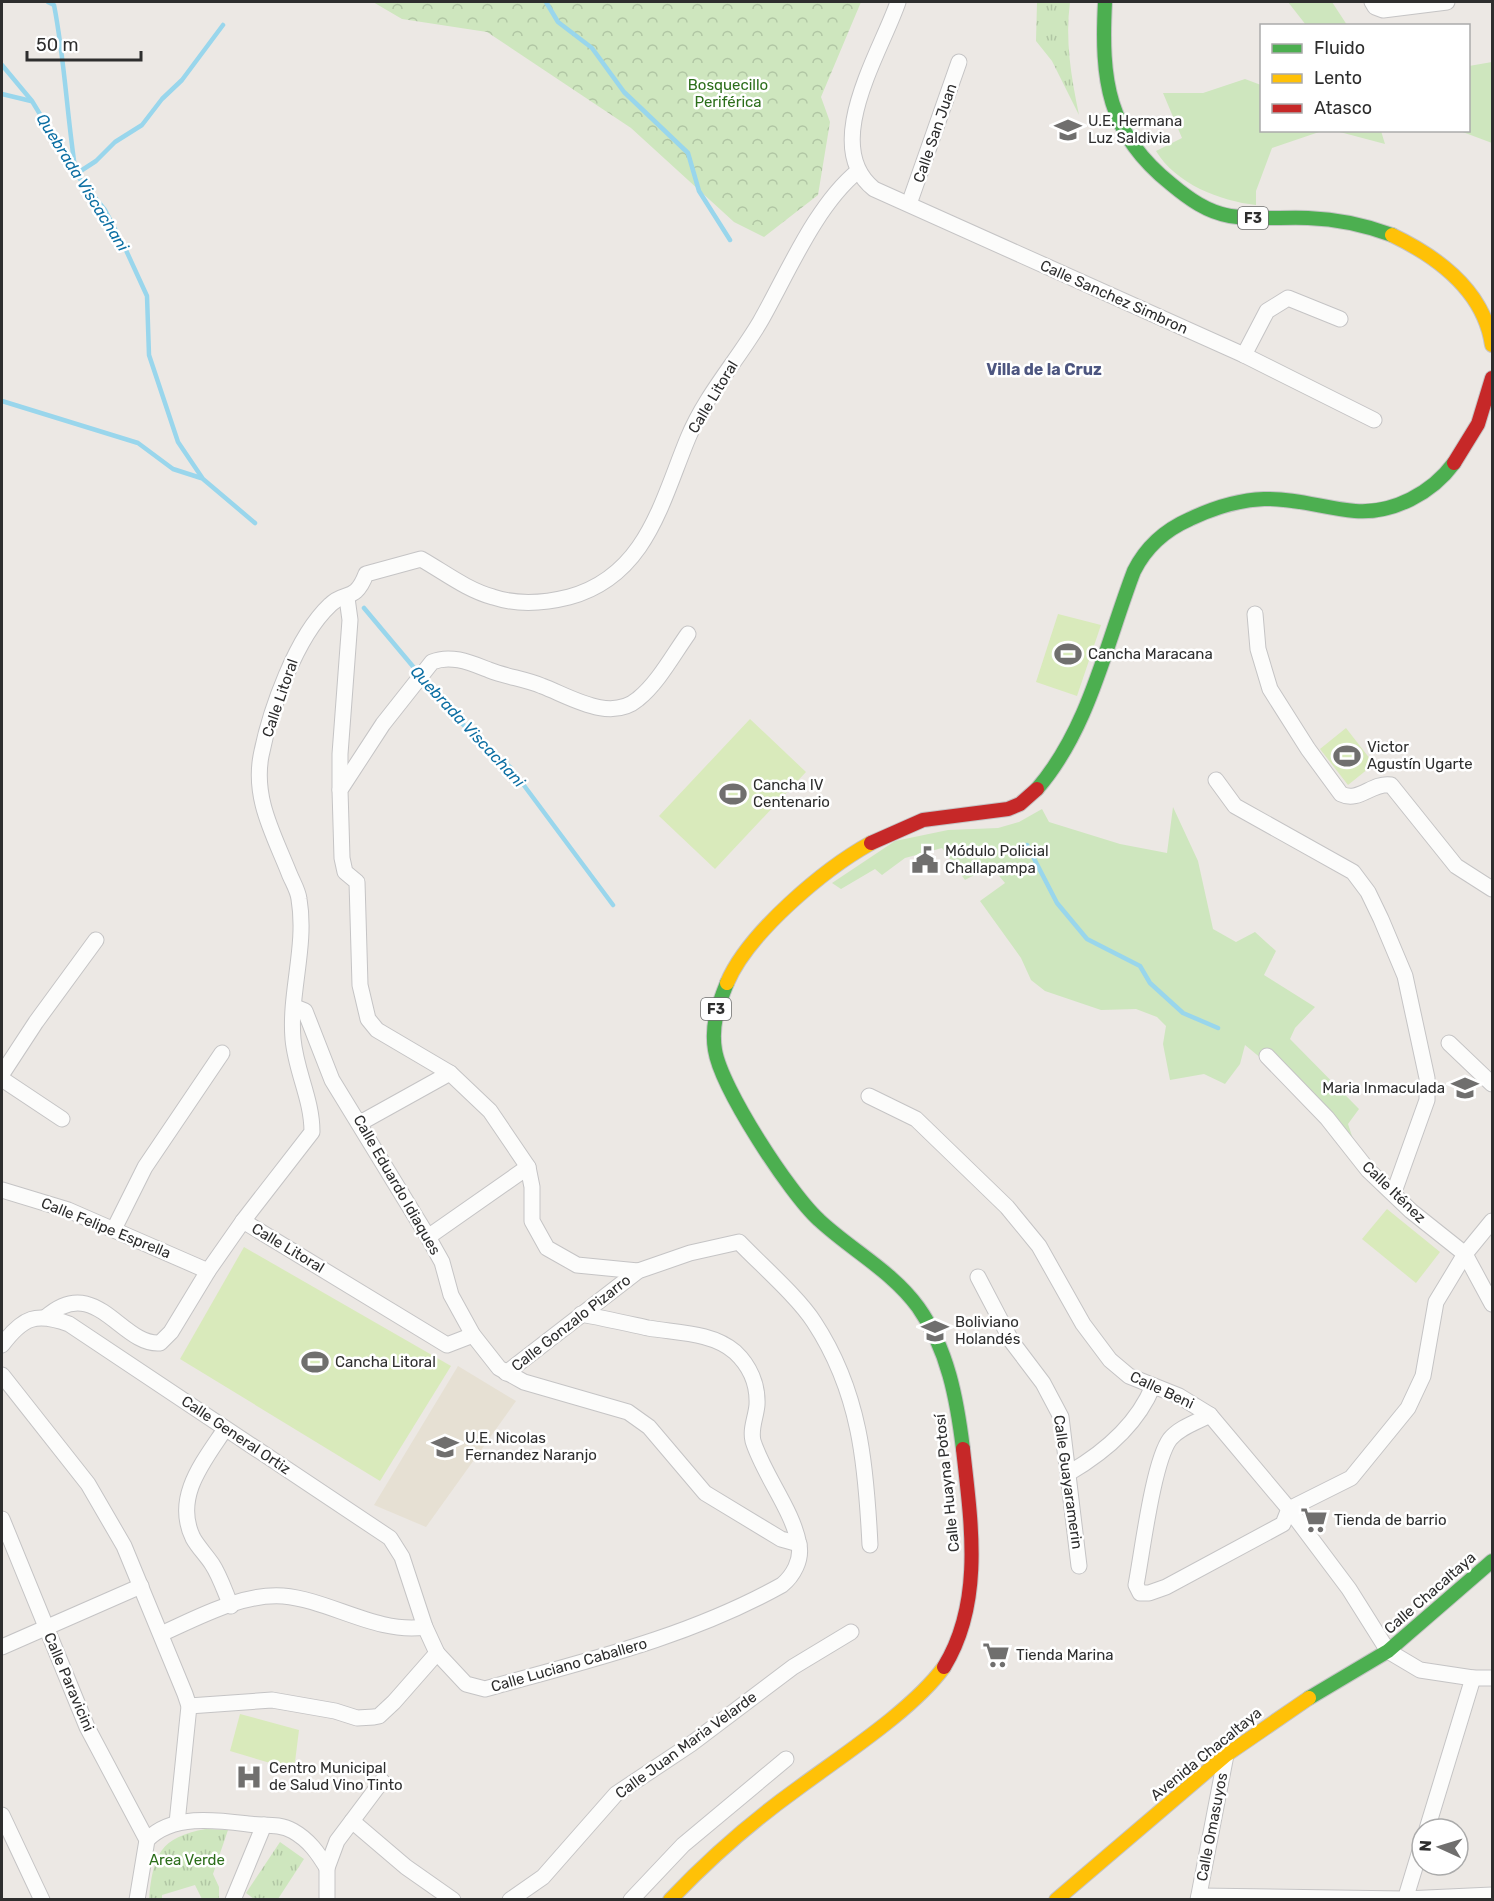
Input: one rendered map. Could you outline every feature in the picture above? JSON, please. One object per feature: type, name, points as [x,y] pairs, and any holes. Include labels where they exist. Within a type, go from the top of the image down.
[{"type":"main road","name":"F3","points":[[1106,2],[1105,53],[1110,106],[1121,132],[1147,165],[1186,196],[1218,213],[1269,220],[1332,220],[1380,232],[1416,246],[1432,255],[1468,290],[1479,306],[1491,335],[1492,345]]},
{"type":"main road","name":"Calle Huayna Potosí","points":[[670,1899],[702,1865],[793,1791],[856,1747],[942,1671],[962,1628],[970,1598],[969,1506],[960,1427],[945,1355],[927,1319],[909,1295],[814,1217],[767,1150],[726,1079],[717,1062],[714,1029],[722,990],[732,971],[786,909],[830,869],[856,852],[918,821],[1008,810],[1031,796],[1060,758],[1077,723],[1139,559],[1161,534],[1209,508],[1241,499],[1282,500],[1355,511],[1389,508],[1429,486],[1454,466],[1465,450],[1486,406],[1492,378]]},
{"type":"main road","name":"Calle Chacaltaya","points":[[1388,1651],[1492,1561]]},
{"type":"main road","name":"Avenida Chacaltaya","points":[[1056,1899],[1226,1755],[1285,1712],[1388,1651]]},
{"type":"street","points":[[858,171],[852,138],[854,117],[861,93],[898,2]]},
{"type":"street","points":[[1372,2],[1375,7],[1383,10],[1447,2]]},
{"type":"street","name":"Calle San Juan","points":[[909,204],[959,62]]},
{"type":"street","name":"Calle Sanchez Simbron","points":[[858,171],[863,180],[874,189],[1244,355],[1374,420]]},
{"type":"street","name":"Calle Litoral","points":[[473,1335],[447,1345],[243,1221],[312,1132],[308,1094],[300,1077],[293,1040],[300,937],[299,897],[269,828],[262,805],[259,779],[261,756],[297,648],[330,604],[347,598],[356,591],[366,574],[421,559],[472,589],[493,598],[515,601],[560,599],[584,593],[604,583],[638,550],[670,489],[688,436],[759,323],[812,229],[846,182],[858,171]]},
{"type":"street","points":[[1244,355],[1268,311],[1277,303],[1288,298],[1340,319]]},
{"type":"street","points":[[347,598],[350,620],[341,733],[342,858],[345,872],[357,882],[360,985],[368,1019],[377,1030],[450,1073],[490,1112],[528,1167],[532,1187],[532,1221],[547,1248],[577,1265],[638,1271]]},
{"type":"street","points":[[1255,614],[1258,650],[1270,689],[1308,749],[1341,794],[1353,797],[1379,784],[1390,785],[1456,866],[1474,880],[1492,889]]},
{"type":"street","points":[[340,790],[383,724],[432,662],[439,659],[463,660],[502,675],[542,686],[572,700],[605,708],[624,706],[637,700],[688,634]]},
{"type":"street","points":[[1216,780],[1235,806],[1353,872],[1368,892],[1381,919],[1405,976],[1427,1078],[1427,1100],[1394,1192]]},
{"type":"street","points":[[2,1074],[36,1022],[96,940]]},
{"type":"street","name":"Calle Eduardo Idiaques","points":[[295,1008],[305,1011],[332,1080],[428,1237],[442,1263],[451,1296],[473,1335],[506,1373],[524,1382],[628,1412],[649,1427],[705,1493],[781,1539],[799,1544]]},
{"type":"street","points":[[1449,1043],[1492,1084]]},
{"type":"street","points":[[114,1229],[145,1167],[222,1053]]},
{"type":"street","name":"Calle Iténez","points":[[1267,1056],[1327,1118],[1368,1170],[1394,1192],[1411,1211],[1465,1254],[1492,1304]]},
{"type":"street","points":[[360,1123],[450,1073]]},
{"type":"street","points":[[2,1079],[62,1119]]},
{"type":"street","name":"Calle Beni","points":[[869,1096],[916,1119],[1007,1207],[1039,1246],[1098,1347],[1129,1376],[1179,1396],[1210,1415],[1289,1509],[1349,1589],[1388,1651],[1419,1670],[1473,1678],[1492,1678]]},
{"type":"street","points":[[428,1237],[528,1167]]},
{"type":"street","name":"Calle Felipe Esprella","points":[[2,1190],[68,1210],[208,1271]]},
{"type":"street","points":[[2,1345],[18,1326],[28,1319],[46,1317],[67,1304],[94,1307],[119,1321],[147,1342],[160,1343],[171,1332],[208,1271],[243,1221]]},
{"type":"street","points":[[1210,1415],[1184,1428],[1171,1438],[1166,1447],[1152,1499],[1137,1591],[1149,1593],[1166,1587],[1266,1535],[1283,1524],[1289,1509],[1352,1478],[1408,1408],[1423,1376],[1436,1302],[1465,1254],[1492,1221]]},
{"type":"street","name":"Calle Gonzalo Pizarro","points":[[506,1373],[638,1271],[690,1252],[740,1242],[813,1321],[846,1381],[858,1420],[867,1485],[870,1545]]},
{"type":"street","name":"Calle Guayaramerin","points":[[978,1277],[1012,1342],[1055,1402],[1061,1417],[1079,1566]]},
{"type":"street","points":[[580,1314],[697,1335],[716,1341],[735,1352],[755,1381],[757,1406],[752,1438],[799,1544]]},
{"type":"street","name":"Calle General Ortiz","points":[[46,1317],[81,1330],[390,1538],[402,1557],[425,1627]]},
{"type":"street","points":[[2,1374],[88,1484],[124,1546],[161,1634],[189,1706],[177,1823]]},
{"type":"street","points":[[1069,1473],[1100,1455],[1125,1430],[1145,1406],[1153,1386]]},
{"type":"street","points":[[225,1429],[202,1464],[186,1498],[189,1529],[213,1566],[231,1606]]},
{"type":"street","name":"Calle Paravicini","points":[[2,1519],[87,1727],[147,1840]]},
{"type":"street","name":"Calle Luciano Caballero","points":[[425,1627],[437,1653],[460,1679],[478,1689],[606,1657],[708,1622],[782,1585],[794,1571],[799,1544]]},
{"type":"street","points":[[2,1647],[141,1586]]},
{"type":"street","points":[[161,1634],[231,1606],[267,1596],[292,1597],[404,1628],[425,1627]]},
{"type":"street","name":"Calle Juan Maria Velarde","points":[[510,1899],[543,1877],[616,1794],[690,1744],[793,1667],[851,1632]]},
{"type":"street","points":[[189,1706],[272,1700],[335,1711],[357,1718],[374,1718],[394,1702],[437,1653]]},
{"type":"street","points":[[1431,1817],[1473,1678]]},
{"type":"street","name":"Calle Omasuyos","points":[[1199,1898],[1226,1755]]},
{"type":"street","points":[[631,1899],[683,1845],[786,1759]]},
{"type":"street","points":[[327,1899],[327,1868],[337,1841],[382,1781]]},
{"type":"street","points":[[2,1815],[42,1899]]},
{"type":"street","points":[[137,1899],[147,1840],[161,1828],[177,1823],[228,1820],[279,1825],[306,1840],[315,1848],[327,1868]]},
{"type":"street","points":[[352,1821],[406,1867],[453,1899]]},
{"type":"street","points":[[233,1899],[264,1825]]},
{"type":"street","points":[[1405,1899],[1412,1877]]},
{"type":"street","points":[[1199,1898],[1405,1899],[1492,1895]]},
{"type":"shaded area","points":[[458,1366],[516,1401],[426,1527],[374,1505]]},
{"type":"green space","name":"Bosquecillo Periférica","points":[[373,2],[861,2],[821,97],[830,122],[818,195],[764,237],[734,222],[631,128],[487,32],[402,19]]},
{"type":"green space","points":[[1037,2],[1070,2],[1068,30],[1070,58],[1079,115],[1052,61],[1036,41]]},
{"type":"green space","points":[[1288,2],[1332,2],[1346,24],[1305,24]]},
{"type":"green space","points":[[1492,62],[1492,143],[1463,132],[1470,132],[1470,66]]},
{"type":"green space","points":[[1245,79],[1260,85],[1260,132],[1319,132],[1272,148],[1256,191],[1256,205],[1228,200],[1187,182],[1165,163],[1156,151],[1182,138],[1163,93],[1203,93]]},
{"type":"green space","points":[[1340,132],[1381,132],[1385,144]]},
{"type":"green space","name":"Cancha Maracana","points":[[1058,614],[1101,625],[1077,696],[1036,682]]},
{"type":"green space","name":"Cancha IV Centenario","points":[[750,719],[806,772],[715,869],[659,816]]},
{"type":"green space","name":"Victor Agustín Ugarte","points":[[1346,728],[1374,764],[1348,785],[1320,749]]},
{"type":"green space","points":[[1173,807],[1198,861],[1213,929],[1236,942],[1255,932],[1276,951],[1264,975],[1315,1007],[1295,1028],[1290,1039],[1359,1109],[1348,1124],[1360,1160],[1303,1093],[1245,1045],[1240,1064],[1225,1084],[1204,1074],[1170,1080],[1163,1044],[1166,1026],[1157,1017],[1136,1009],[1101,1010],[1045,991],[1031,980],[1021,958],[980,901],[1005,883],[991,866],[965,880],[942,848],[905,858],[882,875],[875,869],[841,889],[832,883],[895,841],[948,830],[998,828],[1019,822],[1042,809],[1049,822],[1120,844],[1167,853]]},
{"type":"green space","points":[[1387,1209],[1440,1252],[1416,1283],[1362,1239]]},
{"type":"green space","name":"Cancha Litoral","points":[[244,1247],[451,1366],[380,1481],[180,1359]]},
{"type":"green space","points":[[240,1714],[299,1730],[294,1770],[230,1751]]},
{"type":"green space","name":"Area Verde","points":[[206,1829],[228,1830],[213,1874],[219,1887],[219,1899],[202,1899],[195,1885],[162,1895],[162,1899],[149,1899],[153,1871],[162,1850],[178,1837]]},
{"type":"green space","points":[[280,1842],[304,1859],[278,1899],[254,1899],[246,1893]]},
{"type":"waterway","points":[[48,2],[54,5],[58,26],[76,174],[96,161],[115,142],[142,125],[162,99],[182,80],[223,25]]},
{"type":"waterway","points":[[546,2],[558,22],[592,48],[624,92],[688,153],[699,191],[730,240]]},
{"type":"waterway","name":"Quebrada Viscachani","points":[[2,65],[32,101],[76,174],[105,210],[125,248],[147,296],[149,355],[178,442],[203,479],[255,523]]},
{"type":"waterway","points":[[2,94],[31,101]]},
{"type":"waterway","points":[[2,401],[138,443],[173,469],[201,478]]},
{"type":"waterway","name":"Quebrada Viscachani","points":[[364,608],[457,719],[511,768],[613,905]]},
{"type":"waterway","points":[[1027,845],[1057,903],[1087,939],[1140,966],[1150,983],[1183,1013],[1218,1028]]},
{"type":"traffic: fast","points":[[1105,2],[1105,56],[1112,103],[1133,145],[1150,165],[1178,190],[1206,208],[1230,216],[1330,220],[1361,225],[1392,235]]},
{"type":"traffic: fast","points":[[1037,789],[1055,765],[1083,713],[1134,571],[1144,554],[1164,534],[1181,523],[1208,511],[1254,500],[1287,500],[1355,511],[1383,509],[1423,492],[1435,484],[1454,463]]},
{"type":"traffic: fast","points":[[727,983],[716,1016],[714,1041],[720,1067],[730,1089],[758,1140],[806,1207],[831,1231],[896,1282],[918,1307],[937,1340],[950,1375],[963,1449]]},
{"type":"traffic: fast","points":[[1309,1698],[1388,1651],[1492,1561]]},
{"type":"traffic: slow","points":[[1392,235],[1442,265],[1469,292],[1487,326],[1492,345]]},
{"type":"traffic: slow","points":[[727,983],[737,964],[752,944],[789,904],[852,854],[871,843]]},
{"type":"traffic: slow","points":[[670,1900],[747,1828],[914,1700],[944,1667]]},
{"type":"traffic: slow","points":[[1056,1900],[1226,1755],[1309,1698]]},
{"type":"traffic: jam","points":[[1454,463],[1478,424],[1492,378]]},
{"type":"traffic: jam","points":[[871,843],[923,820],[1008,809],[1020,804],[1037,789]]},
{"type":"traffic: jam","points":[[944,1667],[957,1642],[970,1589],[971,1533],[963,1449]]},
{"type":"place","name":"U.E. Hermana Luz Saldivia","points":[[1068,130]]},
{"type":"place","name":"Cancha Maracana","points":[[1068,654]]},
{"type":"place","name":"Victor Agustín Ugarte","points":[[1347,756]]},
{"type":"place","name":"Cancha IV Centenario","points":[[733,794]]},
{"type":"place","name":"Módulo Policial Challapampa","points":[[925,860]]},
{"type":"place","name":"Maria Inmaculada","points":[[1465,1088]]},
{"type":"place","name":"Boliviano Holandés","points":[[935,1331]]},
{"type":"place","name":"Cancha Litoral","points":[[315,1362]]},
{"type":"place","name":"U.E. Nicolas Fernandez Naranjo","points":[[445,1447]]},
{"type":"place","name":"Tienda de barrio","points":[[1314,1520]]},
{"type":"place","name":"Tienda Marina","points":[[996,1655]]},
{"type":"place","name":"Centro Municipal de Salud Vino Tinto","points":[[249,1777]]},
{"type":"district","name":"Villa de la Cruz","points":[[1044,369]]}]
